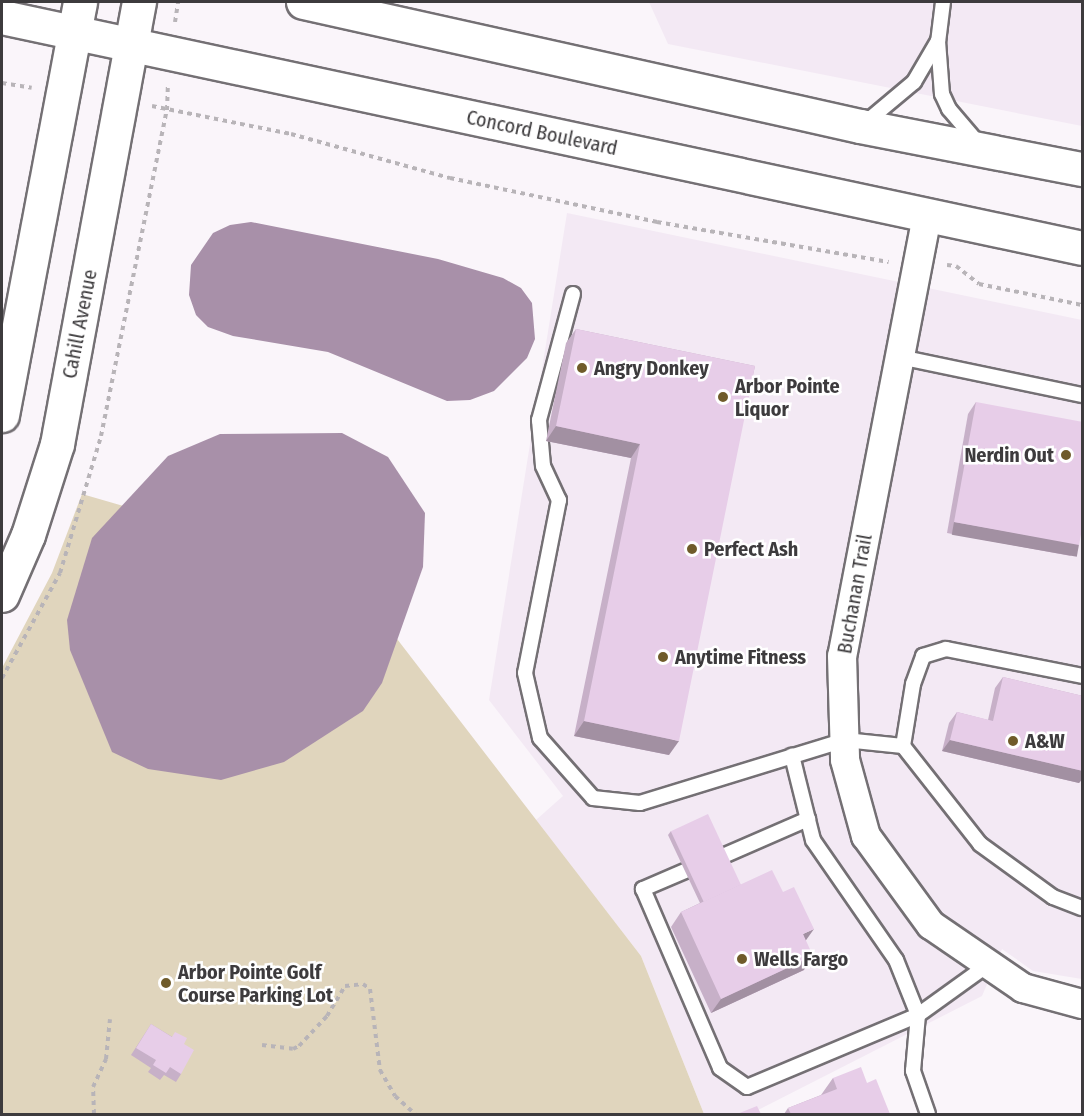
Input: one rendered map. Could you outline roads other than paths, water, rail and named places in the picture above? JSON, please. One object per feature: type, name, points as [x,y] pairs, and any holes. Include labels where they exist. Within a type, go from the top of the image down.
[{"type":"main road","name":"Cahill Avenue","points":[[2,596],[28,535],[57,444],[139,2]]},
{"type":"main road","points":[[303,2],[860,126],[1083,169]]},
{"type":"main road","name":"Concord Boulevard","points":[[2,17],[76,17],[130,45],[1083,248]]},
{"type":"main road","points":[[2,415],[76,17]]},
{"type":"street","name":"Buchanan Trail","points":[[927,216],[842,656],[845,760],[866,836],[931,925],[1023,988],[1083,1004]]},
{"type":"lane","points":[[943,2],[938,41],[942,94],[955,117],[984,150]]},
{"type":"lane","points":[[860,126],[896,100],[914,82],[938,41]]},
{"type":"lane","points":[[573,294],[539,420],[543,466],[558,500],[525,673],[540,738],[593,798],[640,803],[844,740],[903,746],[980,844],[1053,897],[1083,908]]},
{"type":"lane","points":[[900,357],[1083,395]]},
{"type":"lane","points":[[903,746],[913,684],[923,656],[946,649],[1083,676]]},
{"type":"lane","points":[[792,756],[813,840],[896,960],[918,1015],[913,1071],[928,1114]]},
{"type":"lane","points":[[723,856],[808,819]]},
{"type":"lane","points":[[685,871],[643,890],[720,1068],[747,1087],[918,1015],[989,964]]},
{"type":"place","name":"Angry Donkey","points":[[582,368]]},
{"type":"place","name":"Arbor Pointe Liquor","points":[[723,397]]},
{"type":"place","name":"Nerdin Out","points":[[1066,455]]},
{"type":"place","name":"Perfect Ash","points":[[692,549]]},
{"type":"place","name":"Anytime Fitness","points":[[663,657]]},
{"type":"place","name":"A&W","points":[[1013,741]]},
{"type":"place","name":"Wells Fargo","points":[[742,959]]},
{"type":"place","name":"Arbor Pointe Golf Course Parking Lot","points":[[166,983]]}]
